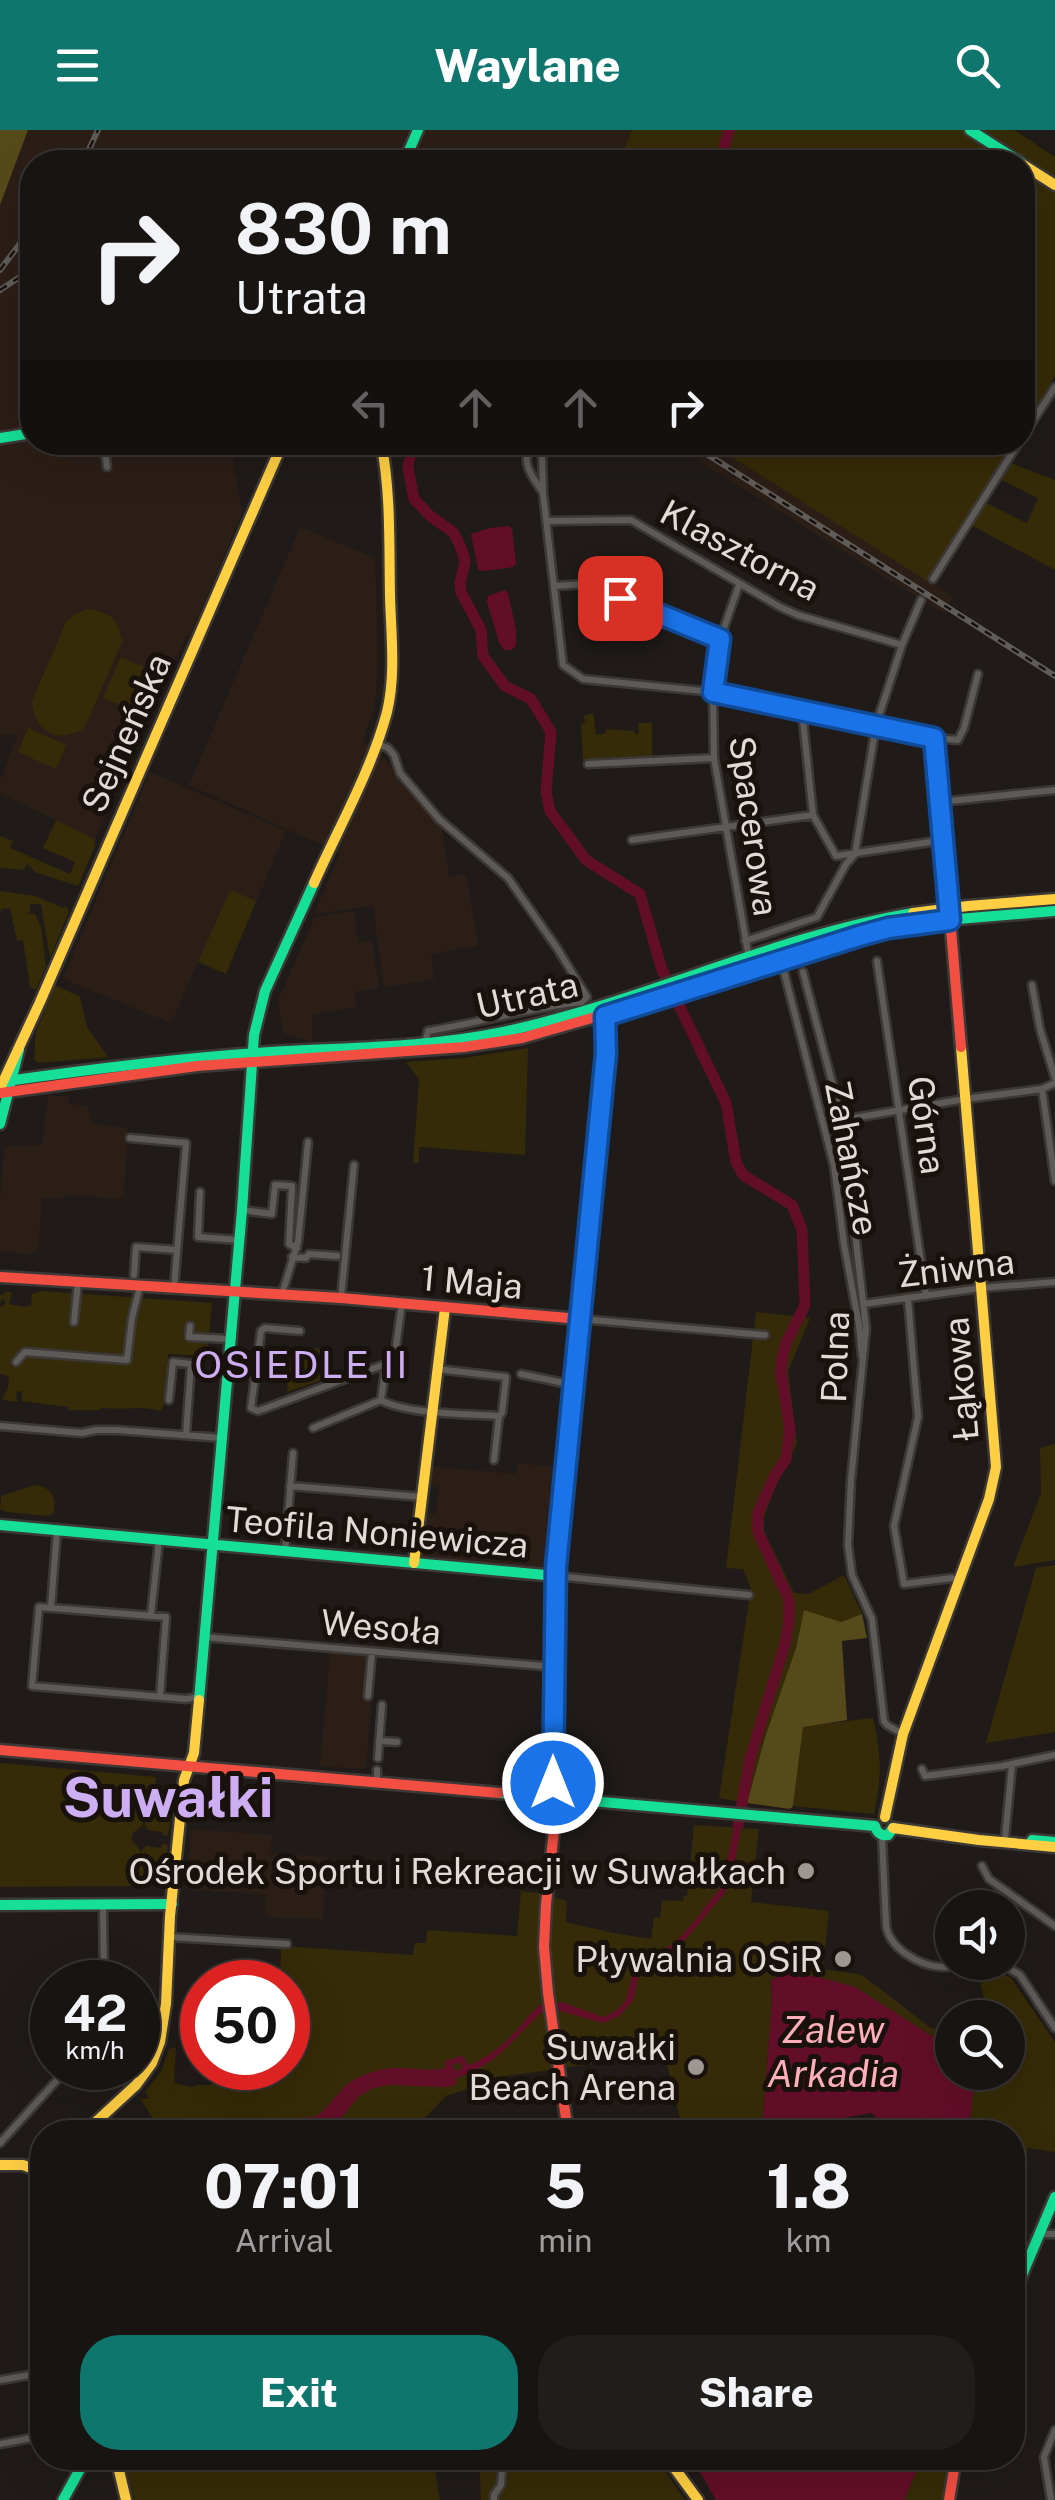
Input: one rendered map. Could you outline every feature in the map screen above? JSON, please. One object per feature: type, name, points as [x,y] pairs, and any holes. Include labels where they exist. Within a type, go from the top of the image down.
[{"type":"street","points":[[970,130],[1001,150]]},
{"type":"street","points":[[1035,418],[1055,387]]},
{"type":"street","points":[[106,455],[107,468]]},
{"type":"street","name":"Sejneńska","points":[[0,1124],[4,1087],[20,1046],[277,455]]},
{"type":"street","points":[[98,2120],[136,2086],[156,2055],[166,2004],[184,1780],[194,1756],[254,1034],[265,990],[378,744],[388,708],[392,663],[383,455]]},
{"type":"street","points":[[526,455],[543,493]]},
{"type":"street","points":[[542,455],[563,664],[583,680],[713,692],[958,740],[978,674]]},
{"type":"street","points":[[933,580],[1012,455]]},
{"type":"street","name":"Klasztorna","points":[[547,521],[631,520],[739,585],[798,615],[902,644]]},
{"type":"street","points":[[554,586],[587,584],[720,639]]},
{"type":"street","name":"Spacerowa","points":[[739,585],[720,639],[713,692],[714,758],[749,958]]},
{"type":"street","points":[[744,941],[817,918],[855,854],[876,725],[921,600]]},
{"type":"street","points":[[802,710],[813,815],[836,856],[944,840]]},
{"type":"street","points":[[934,738],[950,914]]},
{"type":"street","points":[[378,744],[394,755],[400,773],[439,819],[508,878],[588,998],[428,1030],[425,1043]]},
{"type":"street","points":[[588,764],[714,758]]},
{"type":"street","points":[[940,802],[1055,790]]},
{"type":"street","points":[[632,840],[813,815]]},
{"type":"street","name":"Utrata","points":[[677,987],[888,928],[950,914],[1055,899]]},
{"type":"street","name":"Utrata","points":[[4,1087],[254,1057],[464,1048],[522,1038],[663,992],[749,958],[886,918],[1055,910]]},
{"type":"street","name":"Łąkowa","points":[[885,1817],[902,1734],[989,1500],[996,1467],[950,914]]},
{"type":"street","name":"Zahańcze","points":[[780,960],[834,1166],[864,1368]]},
{"type":"street","name":"Górna","points":[[877,961],[926,1296]]},
{"type":"street","name":"Polna","points":[[803,972],[842,1120],[866,1328],[850,1491],[849,1561],[872,1619],[884,1720],[902,1734]]},
{"type":"street","points":[[842,1120],[1042,1089],[1055,1080],[1032,984]]},
{"type":"street","points":[[546,1006],[549,1014],[562,1017]]},
{"type":"street","points":[[566,2120],[548,1992],[544,1926],[556,1812],[556,1576],[606,1053],[603,1011]]},
{"type":"street","name":"Utrata","points":[[4,1087],[30,1078],[425,1043],[603,1011]]},
{"type":"street","name":"Sejneńska","points":[[4,1087],[17,1065],[20,1046]]},
{"type":"street","points":[[17,1065],[30,1078]]},
{"type":"street","points":[[1042,1089],[1055,1181]]},
{"type":"street","points":[[130,1138],[186,1144],[174,1289]]},
{"type":"street","points":[[282,1294],[297,1248],[308,1142]]},
{"type":"street","points":[[341,1298],[354,1166]]},
{"type":"street","points":[[242,1210],[272,1214],[274,1185],[292,1186],[290,1244],[297,1248]]},
{"type":"street","points":[[200,1192],[198,1237],[238,1240]]},
{"type":"street","points":[[16,1362],[25,1352],[127,1360],[137,1281],[136,1247],[177,1250]]},
{"type":"street","points":[[292,1257],[337,1256]]},
{"type":"street","name":"1 Maja","points":[[0,1276],[78,1282],[137,1281],[174,1289],[341,1298],[765,1335]]},
{"type":"street","points":[[74,1322],[78,1282]]},
{"type":"street","name":"Żniwna","points":[[864,1304],[1055,1282]]},
{"type":"street","points":[[908,1298],[918,1417],[894,1526],[900,1565],[904,1584],[952,1578],[959,1581]]},
{"type":"street","points":[[300,1331],[261,1331],[251,1408],[258,1411],[394,1360],[402,1303]]},
{"type":"street","points":[[414,1563],[445,1308]]},
{"type":"street","points":[[190,1326],[189,1337],[230,1339]]},
{"type":"street","points":[[169,1400],[173,1362],[192,1364],[186,1436]]},
{"type":"street","points":[[382,1400],[386,1364]]},
{"type":"street","points":[[437,1369],[506,1378],[494,1460]]},
{"type":"street","points":[[227,1372],[255,1375]]},
{"type":"street","points":[[521,1374],[573,1385]]},
{"type":"street","points":[[382,1400],[432,1411],[499,1416]]},
{"type":"street","points":[[313,1428],[382,1400]]},
{"type":"street","points":[[0,1426],[222,1438]]},
{"type":"street","points":[[285,1552],[293,1453]]},
{"type":"street","points":[[290,1486],[422,1497]]},
{"type":"street","name":"Teofila Noniewicza","points":[[0,1525],[749,1595]]},
{"type":"street","points":[[51,1607],[57,1530]]},
{"type":"street","points":[[151,1616],[159,1542]]},
{"type":"street","points":[[160,1696],[166,1617],[39,1606],[32,1686],[186,1699],[198,1697]]},
{"type":"street","name":"Wesoła","points":[[203,1636],[554,1667]]},
{"type":"street","points":[[368,1696],[372,1652]]},
{"type":"street","points":[[378,1758],[382,1705]]},
{"type":"street","points":[[379,1741],[398,1742]]},
{"type":"street","points":[[0,1750],[190,1767],[377,1776],[554,1798],[752,1816],[878,1831],[888,1835],[893,1828],[891,1820],[885,1817],[878,1820],[878,1831],[889,1939],[900,1949],[935,1966]]},
{"type":"street","points":[[922,1769],[926,1776],[1012,1765],[1055,1754]]},
{"type":"street","points":[[1004,1838],[1012,1765]]},
{"type":"street","points":[[893,1828],[1055,1845]]},
{"type":"street","points":[[943,1835],[1055,1845]]},
{"type":"street","points":[[982,1866],[989,1879],[1055,1926]]},
{"type":"street","points":[[103,1904],[104,1960]]},
{"type":"street","points":[[0,1906],[172,1904]]},
{"type":"street","points":[[170,1936],[286,1944]]},
{"type":"street","points":[[1023,1980],[1055,2028]]},
{"type":"street","points":[[0,2143],[48,2090]]},
{"type":"street","points":[[0,2165],[23,2164],[30,2168]]},
{"type":"street","points":[[1025,2268],[1055,2197]]},
{"type":"street","points":[[1039,2234],[1055,2234]]},
{"type":"street","points":[[0,2380],[30,2375]]},
{"type":"street","points":[[1051,2500],[1044,2456],[1055,2430]]},
{"type":"street","points":[[0,2444],[30,2438]]},
{"type":"street","points":[[63,2500],[76,2470]]},
{"type":"street","points":[[119,2470],[126,2500]]},
{"type":"street","points":[[494,2500],[502,2484],[503,2470]]},
{"type":"street","points":[[676,2470],[698,2500]]},
{"type":"street","points":[[949,2500],[954,2470]]},
{"type":"shaded area","points":[[0,130],[721,130],[717,150],[20,150],[20,455],[232,455],[242,513],[190,636],[187,635],[95,839],[0,793],[0,780],[18,734],[0,735]]},
{"type":"shaded area","points":[[0,130],[28,130],[20,150],[0,205]]},
{"type":"shaded area","points":[[632,130],[1014,130],[1055,157],[1055,376],[1035,408],[1035,150],[625,148]]},
{"type":"shaded area","points":[[689,455],[734,455],[953,597],[945,615]]},
{"type":"shaded area","points":[[729,455],[1006,455],[927,581]]},
{"type":"shaded area","points":[[1011,463],[1055,480],[1055,570],[971,525],[984,502],[1027,523],[1038,498],[1000,479]]},
{"type":"shaded area","points":[[300,527],[375,558],[375,706],[363,740],[386,760],[442,829],[449,876],[466,874],[478,946],[431,954],[434,980],[384,987],[373,906],[314,914],[340,853],[189,785]]},
{"type":"shaded area","points":[[85,609],[109,615],[124,638],[83,731],[52,734],[37,721],[32,701],[67,620]]},
{"type":"shaded area","points":[[121,657],[149,669],[131,710],[103,698]]},
{"type":"shaded area","points":[[593,713],[596,735],[606,733],[606,729],[639,734],[638,723],[652,723],[652,758],[583,761],[581,724],[585,723],[584,716]]},
{"type":"shaded area","points":[[28,728],[66,745],[56,769],[18,752]]},
{"type":"shaded area","points":[[150,772],[286,831],[226,974],[198,962],[171,1023],[63,979]]},
{"type":"shaded area","points":[[56,820],[95,839],[78,886],[35,872],[27,863],[24,870],[0,868],[0,836],[13,841],[10,848],[70,874],[75,862],[43,848]]},
{"type":"shaded area","points":[[230,890],[256,901],[226,974],[198,962]]},
{"type":"shaded area","points":[[0,891],[36,896],[69,911],[50,958],[41,904],[30,904],[30,913],[24,914],[35,914],[41,927],[46,966],[36,990],[30,987],[23,940],[17,941],[10,908],[1,909],[0,915]]},
{"type":"shaded area","points":[[354,911],[358,942],[372,941],[379,988],[355,992],[356,1007],[312,1015],[313,1042],[283,1033],[278,1000],[315,917]]},
{"type":"shaded area","points":[[55,985],[80,997],[87,1027],[108,1057],[38,1063],[34,1059],[36,1032]]},
{"type":"shaded area","points":[[528,1048],[525,1155],[419,1147],[419,1163],[413,1163],[419,1079],[406,1062]]},
{"type":"shaded area","points":[[48,1095],[69,1097],[69,1104],[88,1106],[92,1124],[128,1128],[124,1196],[42,1198],[38,1250],[30,1254],[0,1252],[4,1146],[42,1145]]},
{"type":"shaded area","points":[[42,1291],[212,1303],[207,1356],[168,1354],[167,1396],[161,1411],[69,1410],[22,1401],[22,1392],[17,1391],[18,1402],[2,1400],[9,1376],[0,1374],[0,1307],[5,1300],[0,1304],[0,1296],[12,1292],[9,1304],[25,1307],[31,1305],[32,1294]]},
{"type":"shaded area","points":[[756,1312],[810,1318],[788,1371],[797,1444],[777,1482],[764,1517],[764,1531],[794,1593],[809,1594],[844,1575],[862,1614],[841,1622],[804,1611],[747,1803],[719,1798],[751,1588],[743,1569],[726,1568]]},
{"type":"shaded area","points":[[295,1347],[326,1349],[324,1379],[287,1392],[289,1364],[294,1364]]},
{"type":"shaded area","points":[[1055,1444],[1055,1560],[1013,1567],[1041,1493],[1040,1448]]},
{"type":"shaded area","points":[[518,1463],[563,1468],[552,1572],[418,1558],[423,1513],[436,1514],[439,1486],[427,1484],[429,1466],[516,1474]]},
{"type":"shaded area","points":[[35,1485],[52,1494],[53,1514],[0,1509],[1,1496]]},
{"type":"shaded area","points":[[1055,1565],[1055,1732],[986,1743],[1036,1568]]},
{"type":"shaded area","points":[[804,1610],[841,1622],[862,1614],[867,1638],[842,1641],[847,1720],[803,1727],[790,1809],[747,1803],[796,1648]]},
{"type":"shaded area","points":[[330,1653],[375,1657],[366,1769],[320,1766]]},
{"type":"shaded area","points":[[873,1718],[880,1766],[874,1814],[793,1806],[803,1726]]},
{"type":"shaded area","points":[[0,1763],[156,1777],[153,1813],[170,1822],[168,1836],[148,1830],[146,1809],[143,1825],[133,1833],[132,1840],[141,1852],[146,1846],[168,1845],[166,1859],[147,1864],[145,1886],[0,1887]]},
{"type":"shaded area","points":[[694,1825],[759,1829],[751,1902],[829,1911],[823,1969],[862,1975],[935,2029],[935,2038],[855,1987],[786,1973],[771,1981],[763,2120],[680,2120],[665,2055],[554,2069],[561,2120],[551,2070],[507,2076],[446,2096],[423,2120],[153,2120],[140,2098],[149,2099],[147,2090],[160,2090],[160,2072],[169,2049],[176,2047],[174,2083],[180,2084],[180,2090],[310,2090],[310,1960],[281,1960],[281,1946],[413,1955],[415,1943],[426,1943],[427,1930],[517,1936],[521,1891],[567,1901],[566,1922],[651,1939],[654,1917],[660,1918],[662,1900],[683,1901]]},
{"type":"shaded area","points":[[191,1829],[272,1835],[271,1853],[327,1857],[323,1919],[265,1917],[266,1895],[186,1889]]},
{"type":"shaded area","points":[[980,1980],[1012,1980],[1055,2042],[1055,2152],[1028,2148],[1025,2167],[1025,2120],[970,2120],[973,2090],[1025,2090],[1025,2000],[984,2000]]},
{"type":"shaded area","points":[[126,2470],[435,2470],[440,2500],[135,2500]]},
{"type":"shaded area","points":[[480,2470],[664,2470],[685,2500],[481,2500]]},
{"type":"shaded area","points":[[917,2470],[949,2470],[944,2500],[904,2500]]},
{"type":"water","points":[[512,528],[516,564],[478,570],[471,534]]},
{"type":"water","points":[[505,590],[516,630],[516,646],[511,650],[504,650],[499,642],[487,602],[488,596]]},
{"type":"water","points":[[736,1814],[743,1815],[733,1873],[724,1894],[678,1948],[644,1966],[633,2001],[619,2016],[603,2023],[560,2011],[541,2013],[493,2059],[456,2078],[457,2084],[373,2088],[359,2096],[339,2120],[285,2120],[317,2116],[351,2081],[377,2071],[463,2068],[500,2047],[542,2004],[562,2002],[603,2017],[614,2012],[625,2001],[637,1966],[667,1948],[690,1927],[724,1879]]},
{"type":"water","name":"Zalew Arkadia","points":[[786,1973],[855,1987],[935,2038],[935,2090],[973,2090],[970,2120],[878,2120],[871,2113],[843,2120],[763,2120],[771,1980]]},
{"type":"water","points":[[699,2470],[917,2470],[904,2500],[716,2500]]},
{"type":"waterway","points":[[723,150],[729,130]]},
{"type":"waterway","points":[[410,455],[408,467],[414,499],[454,533],[463,553],[461,592],[481,630],[483,656],[505,686],[531,699],[551,732],[546,791],[550,811],[586,860],[640,894],[662,970],[726,1103],[736,1162],[743,1175],[792,1205],[802,1230],[805,1305],[786,1343],[781,1373],[790,1429],[786,1459],[758,1513],[758,1532],[789,1600],[789,1620],[750,1759],[738,1825]]},
{"type":"waterway","points":[[450,2075],[448,2063],[461,2059],[468,2070]]},
{"type":"railway","points":[[89,150],[98,130]]},
{"type":"railway","points":[[0,270],[20,244]]},
{"type":"railway","points":[[0,290],[20,277]]},
{"type":"railway","points":[[708,455],[1055,676]]},
{"type":"traffic: fast","points":[[409,150],[418,130]]},
{"type":"traffic: fast","points":[[970,130],[1001,150]]},
{"type":"traffic: fast","points":[[0,438],[20,435]]},
{"type":"traffic: fast","points":[[199,1700],[254,1035],[265,991],[314,883]]},
{"type":"traffic: fast","points":[[665,997],[888,928],[1055,911]]},
{"type":"traffic: fast","points":[[0,1082],[192,1058],[408,1045],[498,1033],[550,1021],[808,938],[913,913]]},
{"type":"traffic: fast","points":[[556,1600],[606,1053],[607,1027],[602,1006]]},
{"type":"traffic: fast","points":[[0,1124],[19,1050]]},
{"type":"traffic: fast","points":[[0,1525],[556,1576]]},
{"type":"traffic: fast","points":[[499,1793],[875,1826]]},
{"type":"traffic: fast","points":[[875,1826],[883,1835],[893,1828]]},
{"type":"traffic: fast","points":[[1032,1840],[1055,1842]]},
{"type":"traffic: fast","points":[[0,1905],[172,1904]]},
{"type":"traffic: fast","points":[[1025,2268],[1055,2197]]},
{"type":"traffic: fast","points":[[63,2500],[79,2470]]},
{"type":"traffic: slow","points":[[1035,172],[1055,185]]},
{"type":"traffic: slow","points":[[2,1084],[277,455]]},
{"type":"traffic: slow","points":[[314,883],[373,755],[390,698],[389,519],[383,455]]},
{"type":"traffic: slow","points":[[913,913],[1055,899]]},
{"type":"traffic: slow","points":[[885,1817],[903,1734],[989,1499],[996,1467],[961,1047]]},
{"type":"traffic: slow","points":[[414,1563],[445,1308]]},
{"type":"traffic: slow","points":[[98,2120],[136,2085],[152,2063],[160,2042],[184,1780],[194,1753],[199,1700]]},
{"type":"traffic: slow","points":[[893,1828],[1055,1847]]},
{"type":"traffic: slow","points":[[0,2165],[30,2168]]},
{"type":"traffic: slow","points":[[119,2470],[126,2500]]},
{"type":"traffic: slow","points":[[676,2470],[698,2500]]},
{"type":"traffic: jam","points":[[950,918],[961,1047]]},
{"type":"traffic: jam","points":[[0,1093],[197,1066],[464,1047],[522,1038],[665,997]]},
{"type":"traffic: jam","points":[[0,1277],[341,1298],[580,1319]]},
{"type":"traffic: jam","points":[[556,1600],[556,1812],[544,1947],[566,2120]]},
{"type":"traffic: jam","points":[[0,1750],[499,1793]]},
{"type":"traffic: jam","points":[[949,2500],[954,2470]]},
{"type":"place","name":"Ośrodek Sportu i Rekreacji w Suwałkach","points":[[806,1871]]},
{"type":"place","name":"Pływalnia OSiR","points":[[843,1959]]},
{"type":"place","name":"Suwałki Beach Arena","points":[[696,2067]]},
{"type":"district","name":"OSIEDLE II","points":[[302,1364]]},
{"type":"district","name":"Suwałki","points":[[168,1797]]},
{"type":"route","points":[[553,1783],[556,1566],[606,1053],[605,1016],[859,936],[950,920],[934,738],[713,692],[720,639],[620,598]]}]
